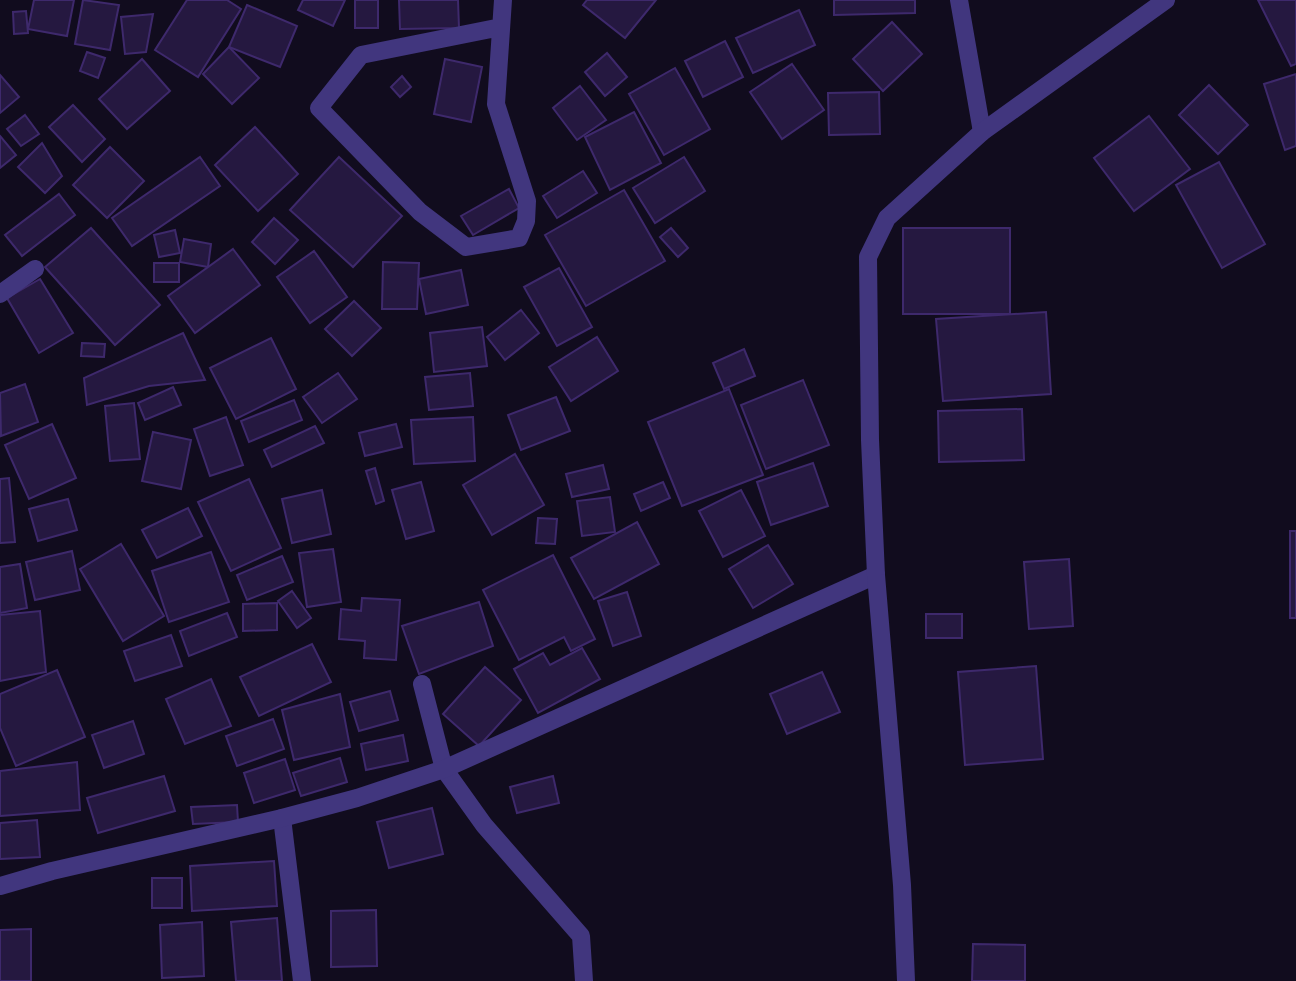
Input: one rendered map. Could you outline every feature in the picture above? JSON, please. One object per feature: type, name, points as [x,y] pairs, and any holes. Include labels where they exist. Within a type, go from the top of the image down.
[{"type":"street","points":[[501,27],[361,55],[319,108],[420,212],[466,247],[519,238],[526,220],[527,201],[496,104],[503,0]]},
{"type":"street","points":[[959,0],[982,132]]},
{"type":"street","points":[[906,981],[902,885],[876,575],[870,440],[868,257],[887,218],[982,132],[1166,0]]},
{"type":"street","points":[[0,294],[36,269]]},
{"type":"street","points":[[0,886],[52,871],[282,818],[356,798],[444,769],[876,575]]},
{"type":"street","points":[[422,684],[444,769],[484,825],[581,936],[584,981]]},
{"type":"street","points":[[282,818],[302,981]]},
{"type":"building","points":[[34,0],[74,0],[67,36],[28,29]]},
{"type":"building","points":[[83,0],[119,5],[110,50],[75,44]]},
{"type":"building","points":[[187,0],[227,0],[241,9],[198,77],[155,50]]},
{"type":"building","points":[[303,0],[345,0],[333,26],[298,10]]},
{"type":"building","points":[[355,0],[378,0],[378,28],[355,28]]},
{"type":"building","points":[[399,0],[458,0],[459,28],[400,29]]},
{"type":"building","points":[[587,0],[656,0],[625,38],[583,5]]},
{"type":"building","points":[[834,0],[915,0],[915,13],[834,15]]},
{"type":"building","points":[[1258,0],[1296,0],[1296,64],[1291,66]]},
{"type":"building","points":[[247,5],[297,26],[280,67],[229,47]]},
{"type":"building","points":[[799,10],[815,45],[753,73],[736,38]]},
{"type":"building","points":[[26,11],[28,33],[14,34],[13,12]]},
{"type":"building","points":[[153,14],[146,52],[125,54],[121,17]]},
{"type":"building","points":[[892,22],[922,54],[883,91],[853,59]]},
{"type":"building","points":[[725,41],[743,77],[703,97],[685,61]]},
{"type":"building","points":[[229,47],[259,78],[232,104],[203,74]]},
{"type":"building","points":[[87,52],[105,58],[98,78],[80,71]]},
{"type":"building","points":[[607,53],[627,77],[605,96],[585,72]]},
{"type":"building","points":[[142,59],[170,91],[127,129],[99,99]]},
{"type":"building","points":[[445,59],[482,67],[471,122],[434,114]]},
{"type":"building","points":[[792,64],[824,110],[782,139],[750,92]]},
{"type":"building","points":[[675,68],[710,129],[664,155],[629,94]]},
{"type":"building","points":[[1296,74],[1296,146],[1285,150],[1264,84]]},
{"type":"building","points":[[0,75],[19,97],[0,113]]},
{"type":"building","points":[[402,76],[411,87],[400,97],[391,87]]},
{"type":"building","points":[[1209,85],[1248,125],[1218,154],[1179,115]]},
{"type":"building","points":[[580,86],[606,120],[577,140],[553,108]]},
{"type":"building","points":[[879,92],[880,134],[829,135],[828,93]]},
{"type":"building","points":[[73,105],[105,139],[82,162],[49,127]]},
{"type":"building","points":[[634,112],[661,163],[610,190],[585,137]]},
{"type":"building","points":[[25,115],[39,134],[21,146],[7,129]]},
{"type":"building","points":[[1149,116],[1190,169],[1134,211],[1094,158]]},
{"type":"building","points":[[255,127],[298,174],[258,211],[215,165]]},
{"type":"building","points":[[0,136],[16,155],[0,168]]},
{"type":"building","points":[[42,143],[62,176],[45,193],[18,167]]},
{"type":"building","points":[[110,147],[144,181],[107,218],[73,185]]},
{"type":"building","points":[[200,157],[220,186],[132,246],[112,218]]},
{"type":"building","points":[[339,157],[402,216],[353,267],[290,210]]},
{"type":"building","points":[[684,157],[705,191],[655,223],[633,188]]},
{"type":"building","points":[[1219,162],[1265,244],[1222,268],[1176,185]]},
{"type":"building","points":[[583,171],[597,193],[557,218],[543,196]]},
{"type":"building","points":[[509,189],[519,208],[473,235],[461,216]]},
{"type":"building","points":[[624,190],[665,261],[586,306],[545,235]]},
{"type":"building","points":[[59,194],[75,215],[22,256],[5,235]]},
{"type":"building","points":[[274,218],[298,240],[275,264],[252,242]]},
{"type":"building","points":[[91,228],[160,305],[115,345],[45,267]]},
{"type":"building","points":[[671,228],[688,248],[678,257],[660,237]]},
{"type":"building","points":[[903,228],[1010,228],[1010,314],[903,314]]},
{"type":"building","points":[[175,230],[180,253],[159,257],[154,235]]},
{"type":"building","points":[[184,239],[211,244],[208,267],[180,262]]},
{"type":"building","points":[[233,249],[260,285],[195,333],[168,296]]},
{"type":"building","points":[[314,251],[347,297],[310,323],[277,277]]},
{"type":"building","points":[[383,262],[419,263],[417,309],[382,309]]},
{"type":"building","points":[[154,263],[179,263],[179,282],[154,282]]},
{"type":"building","points":[[559,268],[592,327],[557,346],[524,287]]},
{"type":"building","points":[[461,270],[468,305],[426,314],[419,279]]},
{"type":"building","points":[[40,279],[73,333],[39,353],[7,298]]},
{"type":"building","points":[[354,301],[381,328],[352,356],[325,329]]},
{"type":"building","points":[[521,310],[539,333],[505,360],[487,337]]},
{"type":"building","points":[[1046,312],[1051,394],[943,401],[936,319]]},
{"type":"building","points":[[482,327],[487,366],[434,372],[430,333]]},
{"type":"building","points":[[183,333],[205,380],[149,386],[87,405],[84,378]]},
{"type":"building","points":[[597,337],[618,371],[571,401],[549,367]]},
{"type":"building","points":[[271,338],[296,389],[236,419],[210,368]]},
{"type":"building","points":[[82,343],[105,344],[104,357],[81,356]]},
{"type":"building","points":[[744,349],[755,376],[724,389],[713,363]]},
{"type":"building","points":[[338,373],[357,399],[322,423],[303,397]]},
{"type":"building","points":[[470,373],[473,406],[429,410],[425,377]]},
{"type":"building","points":[[803,380],[829,445],[766,469],[741,405]]},
{"type":"building","points":[[25,384],[38,422],[1,436],[0,393]]},
{"type":"building","points":[[173,387],[181,405],[145,420],[138,403]]},
{"type":"building","points":[[729,389],[763,475],[682,506],[648,422]]},
{"type":"building","points":[[556,397],[570,431],[521,450],[508,415]]},
{"type":"building","points":[[294,400],[302,420],[249,442],[241,421]]},
{"type":"building","points":[[134,403],[140,459],[110,461],[105,406]]},
{"type":"building","points":[[1022,409],[1024,460],[939,462],[938,411]]},
{"type":"building","points":[[226,417],[243,465],[210,476],[194,429]]},
{"type":"building","points":[[473,417],[475,461],[414,464],[411,420]]},
{"type":"building","points":[[52,424],[76,478],[29,499],[5,445]]},
{"type":"building","points":[[396,424],[402,447],[365,456],[359,433]]},
{"type":"building","points":[[315,426],[324,443],[272,467],[264,450]]},
{"type":"building","points":[[153,432],[191,440],[181,489],[142,481]]},
{"type":"building","points":[[515,454],[544,505],[492,535],[463,485]]},
{"type":"building","points":[[813,463],[828,506],[771,525],[757,482]]},
{"type":"building","points":[[603,465],[609,489],[572,497],[566,474]]},
{"type":"building","points":[[375,468],[384,501],[376,504],[366,471]]},
{"type":"building","points":[[9,478],[15,542],[0,543],[0,479]]},
{"type":"building","points":[[249,479],[281,548],[231,571],[198,502]]},
{"type":"building","points":[[421,482],[434,531],[406,539],[392,490]]},
{"type":"building","points":[[663,482],[670,498],[641,511],[634,494]]},
{"type":"building","points":[[322,490],[331,534],[292,543],[282,499]]},
{"type":"building","points":[[741,490],[765,536],[723,557],[699,511]]},
{"type":"building","points":[[610,497],[615,532],[582,536],[577,501]]},
{"type":"building","points":[[68,499],[77,530],[38,541],[29,509]]},
{"type":"building","points":[[188,508],[202,536],[157,558],[142,530]]},
{"type":"building","points":[[538,518],[557,519],[555,544],[536,543]]},
{"type":"building","points":[[637,522],[659,564],[594,599],[571,558]]},
{"type":"building","points":[[1290,531],[1296,531],[1296,618],[1290,618]]},
{"type":"building","points":[[121,544],[164,616],[123,641],[80,569]]},
{"type":"building","points":[[768,545],[793,584],[753,608],[729,569]]},
{"type":"building","points":[[333,549],[341,602],[307,607],[299,553]]},
{"type":"building","points":[[72,551],[80,590],[35,600],[26,562]]},
{"type":"building","points":[[211,552],[229,602],[169,622],[152,571]]},
{"type":"building","points":[[553,555],[595,639],[571,651],[564,637],[519,660],[483,590]]},
{"type":"building","points":[[282,556],[293,582],[247,600],[237,575]]},
{"type":"building","points":[[1069,559],[1073,626],[1029,629],[1024,562]]},
{"type":"building","points":[[20,564],[27,608],[0,613],[0,567]]},
{"type":"building","points":[[292,591],[311,618],[297,628],[278,601]]},
{"type":"building","points":[[627,592],[641,636],[613,646],[598,601]]},
{"type":"building","points":[[362,598],[400,600],[396,660],[364,658],[365,641],[339,639],[341,609],[361,611]]},
{"type":"building","points":[[479,602],[493,646],[419,674],[402,626]]},
{"type":"building","points":[[277,603],[277,630],[243,631],[243,604]]},
{"type":"building","points":[[40,611],[46,672],[0,681],[0,615]]},
{"type":"building","points":[[227,613],[237,637],[189,656],[180,631]]},
{"type":"building","points":[[926,614],[962,614],[962,638],[926,638]]},
{"type":"building","points":[[171,635],[182,666],[135,681],[124,651]]},
{"type":"building","points":[[312,644],[331,682],[259,716],[240,677]]},
{"type":"building","points":[[582,648],[600,679],[538,713],[514,669],[543,653],[550,665]]},
{"type":"building","points":[[1036,666],[1043,759],[965,765],[958,672]]},
{"type":"building","points":[[485,667],[521,700],[479,746],[443,714]]},
{"type":"building","points":[[57,670],[85,737],[16,766],[0,728],[0,694]]},
{"type":"building","points":[[822,672],[840,712],[787,734],[770,694]]},
{"type":"building","points":[[211,679],[231,726],[185,744],[166,699]]},
{"type":"building","points":[[390,691],[398,720],[359,731],[350,702]]},
{"type":"building","points":[[340,694],[350,747],[294,760],[282,710]]},
{"type":"building","points":[[273,719],[284,749],[237,766],[226,736]]},
{"type":"building","points":[[133,721],[144,754],[104,768],[92,735]]},
{"type":"building","points":[[403,735],[408,761],[366,770],[361,744]]},
{"type":"building","points":[[340,758],[347,782],[301,796],[293,773]]},
{"type":"building","points":[[285,759],[295,790],[254,803],[244,773]]},
{"type":"building","points":[[77,762],[80,810],[0,816],[0,771]]},
{"type":"building","points":[[164,776],[175,811],[98,833],[87,798]]},
{"type":"building","points":[[553,776],[559,803],[517,813],[510,787]]},
{"type":"building","points":[[237,805],[238,822],[193,824],[191,807]]},
{"type":"building","points":[[432,808],[443,854],[389,868],[377,822]]},
{"type":"building","points":[[37,820],[40,857],[0,859],[0,823]]},
{"type":"building","points":[[274,861],[277,906],[192,911],[190,866]]},
{"type":"building","points":[[152,878],[182,878],[182,908],[152,908]]},
{"type":"building","points":[[376,910],[377,966],[331,967],[331,911]]},
{"type":"building","points":[[277,918],[282,981],[236,981],[231,922]]},
{"type":"building","points":[[202,922],[204,976],[162,978],[160,925]]},
{"type":"building","points":[[31,929],[31,981],[0,981],[0,930]]},
{"type":"building","points":[[973,944],[1025,945],[1025,981],[972,981]]}]
